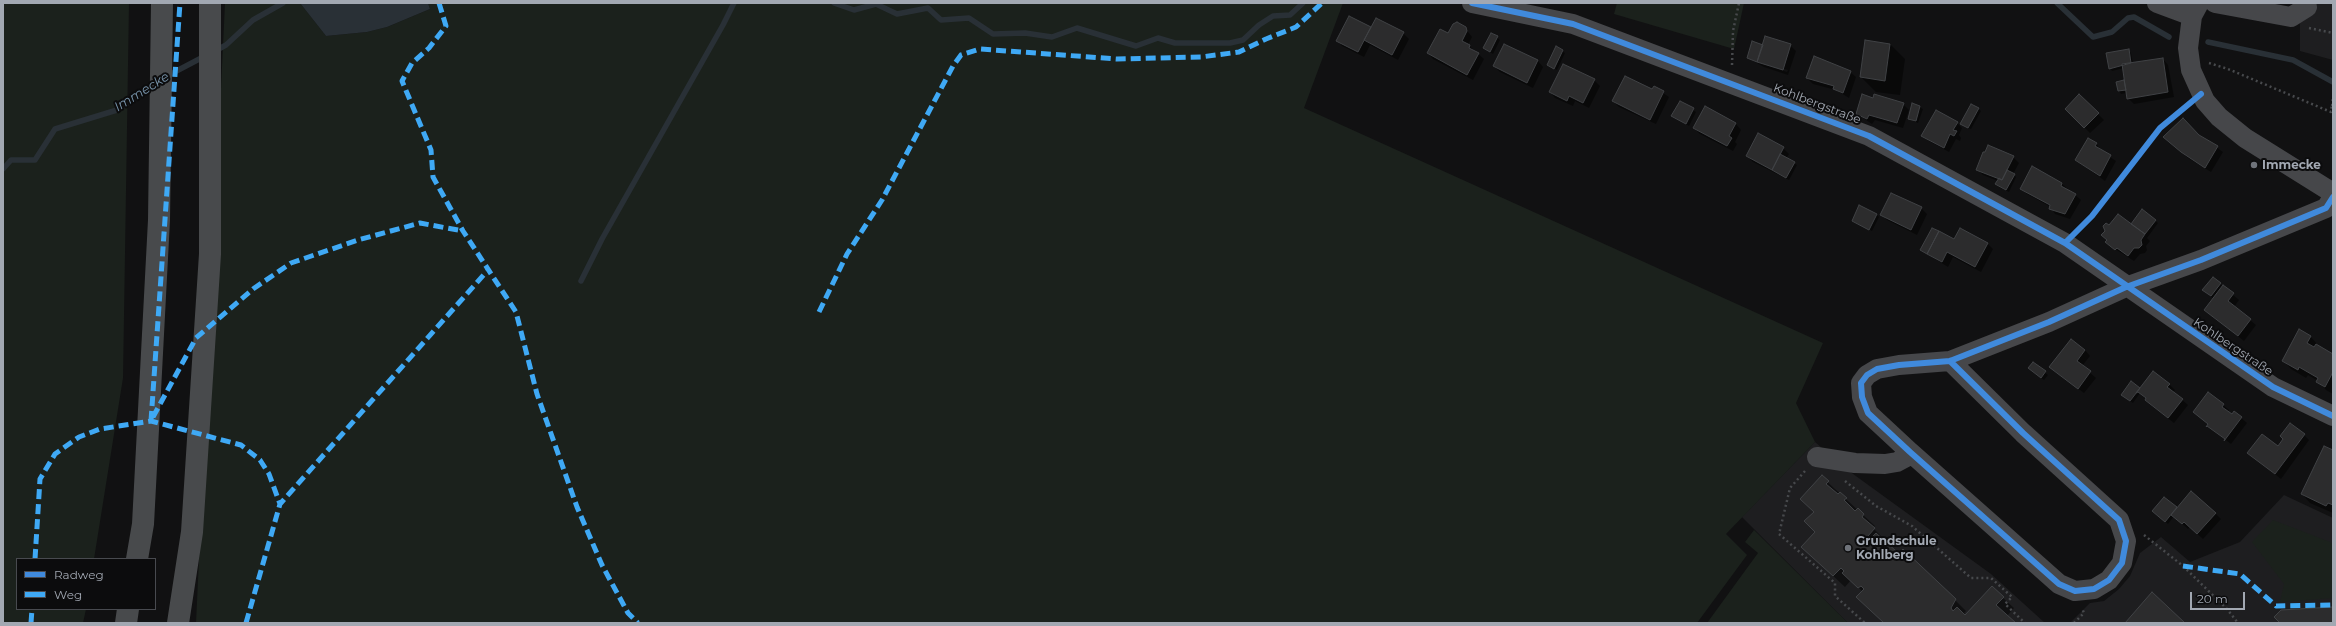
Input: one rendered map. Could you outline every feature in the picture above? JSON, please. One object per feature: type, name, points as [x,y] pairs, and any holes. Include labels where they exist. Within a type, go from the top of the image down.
[{"type":"highway","points":[[137,558],[143,524],[159,220],[162,3]]},
{"type":"highway","points":[[178,623],[192,532],[210,254],[210,3]]},
{"type":"highway","points":[[126,623],[128,610]]},
{"type":"street","name":"Kohlbergstraße","points":[[1472,3],[1574,24],[1869,136],[2065,243],[2126,287],[2273,387],[2333,416]]},
{"type":"street","points":[[2157,3],[2195,10],[2188,48],[2191,70],[2205,102],[2219,117],[2246,138],[2333,193]]},
{"type":"street","points":[[2216,3],[2291,18],[2307,7]]},
{"type":"street","points":[[1950,361],[2023,433],[2119,520],[2126,541],[2122,563],[2104,583],[2094,589],[2075,591],[2060,584],[1912,454],[1868,413],[1862,396],[1861,383],[1867,375],[1877,369],[1899,365],[1950,361],[2049,322],[2126,287],[2201,260],[2326,208],[2333,196]]},
{"type":"street","points":[[1817,457],[1855,463],[1885,464],[1897,462],[1912,454]]},
{"type":"path","points":[[1732,67],[1733,31],[1739,3]]},
{"type":"path","points":[[2204,61],[2228,69],[2331,112],[2333,98]]},
{"type":"path","points":[[1817,457],[1790,488],[1779,534],[1835,583],[1835,596],[1865,623]]},
{"type":"path","points":[[1842,479],[1876,506],[1912,526],[1971,578],[1990,578],[2012,597],[2006,604],[2025,623]]},
{"type":"path","points":[[2119,520],[2146,536],[2183,566],[2227,609],[2238,623]]},
{"type":"path","points":[[2074,623],[2084,613]]},
{"type":"shaded area","points":[[3,3],[129,3],[123,378],[94,558],[16,558],[16,610],[86,610],[83,623],[3,623]]},
{"type":"shaded area","points":[[225,3],[300,3],[326,36],[367,32],[387,27],[430,9],[428,3],[1343,3],[1304,108],[1823,343],[1796,403],[1815,442],[1726,534],[1747,555],[1697,623],[196,623]]},
{"type":"shaded area","points":[[300,3],[428,3],[430,9],[387,27],[367,32],[326,36]]},
{"type":"shaded area","points":[[1617,3],[1744,3],[1734,49],[1614,14]]},
{"type":"shaded area","points":[[2300,3],[2333,3],[2333,60],[2300,51]]},
{"type":"shaded area","points":[[1815,442],[1849,471],[1991,574],[2045,623],[1848,623],[1742,517]]},
{"type":"shaded area","points":[[2284,495],[2333,518],[2333,623],[2070,623],[2090,603],[2104,601],[2119,589],[2130,576],[2140,553],[2161,537],[2190,562],[2240,542]]},
{"type":"shaded area","points":[[2273,520],[2330,542],[2333,545],[2333,598],[2280,602],[2284,584],[2252,542]]},
{"type":"shaded area","points":[[1754,530],[1848,623],[1707,623],[1758,553],[1745,542]]},
{"type":"building","points":[[1349,16],[1371,27],[1358,52],[1336,41]]},
{"type":"building","points":[[1376,18],[1404,32],[1392,55],[1364,40]]},
{"type":"building","points":[[1457,22],[1466,27],[1467,31],[1462,41],[1470,45],[1469,48],[1479,53],[1467,75],[1427,53],[1440,29],[1448,33],[1453,24]]},
{"type":"building","points":[[1491,33],[1498,36],[1490,52],[1483,48]]},
{"type":"building","points":[[1765,36],[1791,44],[1783,70],[1757,62]]},
{"type":"building","points":[[1865,40],[1890,44],[1885,81],[1860,77]]},
{"type":"building","points":[[1752,41],[1763,45],[1757,62],[1747,58]]},
{"type":"building","points":[[1504,44],[1538,60],[1527,83],[1493,66]]},
{"type":"building","points":[[1556,46],[1563,50],[1554,69],[1547,65]]},
{"type":"building","points":[[2129,49],[2131,63],[2109,69],[2106,53]]},
{"type":"building","points":[[1814,56],[1851,71],[1843,93],[1833,89],[1834,86],[1806,78]]},
{"type":"building","points":[[2163,58],[2168,92],[2127,99],[2122,64]]},
{"type":"building","points":[[1563,64],[1595,79],[1583,103],[1569,96],[1567,101],[1549,92]]},
{"type":"building","points":[[1625,76],[1652,89],[1654,86],[1664,91],[1650,120],[1612,101]]},
{"type":"building","points":[[2124,80],[2126,90],[2118,91],[2116,82]]},
{"type":"building","points":[[1862,94],[1873,98],[1874,94],[1904,103],[1897,123],[1869,115],[1867,119],[1856,114]]},
{"type":"building","points":[[2079,94],[2099,113],[2084,128],[2065,109]]},
{"type":"building","points":[[1680,101],[1694,108],[1686,124],[1671,116]]},
{"type":"building","points":[[1912,103],[1920,106],[1916,121],[1908,119]]},
{"type":"building","points":[[1971,104],[1979,108],[1968,128],[1960,124]]},
{"type":"building","points":[[1705,106],[1736,123],[1729,136],[1732,138],[1727,146],[1693,128]]},
{"type":"building","points":[[1936,110],[1958,122],[1953,130],[1957,131],[1954,136],[1950,134],[1944,148],[1921,136]]},
{"type":"building","points":[[2183,118],[2199,135],[2218,146],[2205,168],[2181,152],[2163,137]]},
{"type":"building","points":[[1758,133],[1784,147],[1772,170],[1746,156]]},
{"type":"building","points":[[2088,138],[2097,143],[2095,146],[2111,155],[2100,176],[2075,160]]},
{"type":"building","points":[[1988,145],[2014,156],[2002,180],[1976,170],[1983,152],[1985,152]]},
{"type":"building","points":[[1780,154],[1795,162],[1786,178],[1772,170]]},
{"type":"building","points":[[2032,166],[2062,183],[2061,186],[2076,194],[2065,214],[2049,209],[2050,205],[2020,189]]},
{"type":"building","points":[[2007,170],[2015,174],[2006,190],[1995,184],[1999,178],[2002,180]]},
{"type":"building","points":[[1891,193],[1922,207],[1911,230],[1880,215]]},
{"type":"building","points":[[1859,205],[1877,214],[1869,230],[1852,221]]},
{"type":"building","points":[[2142,209],[2156,220],[2145,234],[2131,224]]},
{"type":"building","points":[[2118,214],[2145,234],[2141,240],[2142,245],[2139,248],[2134,248],[2128,256],[2117,248],[2115,250],[2105,242],[2107,240],[2101,235],[2105,231],[2103,226],[2106,223],[2109,225]]},
{"type":"building","points":[[1932,228],[1939,231],[1927,254],[1920,250]]},
{"type":"building","points":[[1960,228],[1988,243],[1975,267],[1947,252],[1942,262],[1927,254],[1939,231],[1954,239]]},
{"type":"building","points":[[2213,277],[2221,283],[2211,296],[2202,290]]},
{"type":"building","points":[[2223,285],[2234,293],[2228,301],[2251,319],[2238,336],[2204,310]]},
{"type":"building","points":[[2299,329],[2311,336],[2307,343],[2314,347],[2316,344],[2333,354],[2333,372],[2325,387],[2316,382],[2318,378],[2299,367],[2298,370],[2282,361]]},
{"type":"building","points":[[2071,339],[2085,350],[2077,361],[2091,371],[2078,389],[2049,367]]},
{"type":"building","points":[[2033,362],[2046,371],[2041,378],[2028,368]]},
{"type":"building","points":[[2153,371],[2170,384],[2167,387],[2183,399],[2168,418],[2145,400],[2146,398],[2138,392],[2136,393]]},
{"type":"building","points":[[2131,381],[2140,388],[2130,401],[2121,395]]},
{"type":"building","points":[[2208,392],[2224,404],[2222,407],[2232,414],[2234,411],[2242,417],[2224,441],[2225,439],[2207,426],[2206,427],[2208,424],[2193,412]]},
{"type":"building","points":[[2290,423],[2305,434],[2275,474],[2247,453],[2262,434],[2278,446],[2283,439],[2280,436]]},
{"type":"building","points":[[2324,446],[2333,450],[2333,505],[2328,503],[2326,506],[2301,494]]},
{"type":"building","name":"Grundschule Kohlberg","points":[[1822,475],[1829,481],[1826,484],[1838,494],[1840,492],[1847,498],[1844,500],[1855,511],[1858,508],[1864,514],[1862,517],[1875,528],[1868,536],[1871,538],[1876,533],[1896,551],[1891,557],[1893,559],[1903,549],[1956,599],[1951,608],[1953,611],[1957,607],[1965,615],[1992,586],[2004,597],[1996,605],[2016,623],[1884,623],[1856,597],[1864,589],[1861,586],[1858,588],[1842,573],[1844,571],[1841,568],[1833,576],[1801,547],[1815,532],[1804,521],[1814,512],[1800,499]]},
{"type":"building","points":[[2191,491],[2216,513],[2197,534],[2184,522],[2182,524],[2171,515]]},
{"type":"building","points":[[2164,497],[2177,507],[2165,522],[2152,511]]},
{"type":"building","points":[[2152,592],[2185,623],[2125,623]]},
{"type":"building","points":[[2333,607],[2333,623],[2280,623],[2274,617],[2281,610]]},
{"type":"waterway","name":"Immecke","points":[[215,51],[226,45],[253,20],[283,3]]},
{"type":"waterway","points":[[581,281],[602,239],[734,3]]},
{"type":"waterway","name":"Immecke","points":[[834,3],[854,10],[876,4],[897,14],[928,8],[941,20],[969,18],[993,34],[1025,33],[1052,37],[1077,28],[1136,46],[1158,38],[1175,43],[1230,43],[1243,40],[1259,25],[1273,16],[1290,15],[1303,3]]},
{"type":"waterway","name":"Immecke","points":[[2057,3],[2093,37],[2112,32],[2128,18],[2134,17],[2169,37]]},
{"type":"waterway","name":"Immecke","points":[[2208,42],[2293,60],[2333,82]]},
{"type":"waterway","name":"Immecke","points":[[167,76],[205,56]]},
{"type":"waterway","name":"Immecke","points":[[3,169],[11,160],[35,160],[55,129],[117,110],[155,85]]},
{"type":"marked path","points":[[151,421],[180,3]]},
{"type":"marked path","points":[[439,3],[446,26],[429,48],[412,63],[402,81],[431,150],[433,177],[463,231],[516,312],[537,394],[577,507],[602,565],[628,613],[638,623]]},
{"type":"marked path","points":[[819,312],[847,254],[882,200],[953,66],[961,55],[980,49],[1117,59],[1201,57],[1239,52],[1296,27],[1322,3]]},
{"type":"marked path","points":[[153,417],[196,338],[253,289],[291,263],[358,240],[420,223],[463,231]]},
{"type":"marked path","points":[[246,623],[280,504],[488,270]]},
{"type":"marked path","points":[[35,558],[40,479],[55,454],[79,437],[100,429],[151,421],[241,445],[260,460],[269,474],[280,504]]},
{"type":"marked path","points":[[2183,566],[2240,574],[2276,606],[2333,605]]},
{"type":"marked path","points":[[31,623],[32,610]]},
{"type":"cycle path","points":[[1472,3],[1573,24],[1869,136],[2065,243],[2273,387],[2333,416]]},
{"type":"cycle path","points":[[2065,243],[2092,216],[2160,128],[2201,94]]},
{"type":"cycle path","points":[[1950,361],[2023,433],[2119,520],[2126,541],[2122,563],[2109,580],[2094,589],[2075,591],[2059,584],[1868,413],[1862,397],[1861,383],[1867,375],[1877,369],[1899,365],[1950,361],[2049,322],[2126,287],[2201,260],[2326,208],[2333,197]]},
{"type":"place","name":"Immecke","points":[[2254,165]]},
{"type":"place","name":"Grundschule Kohlberg","points":[[1848,548]]}]
